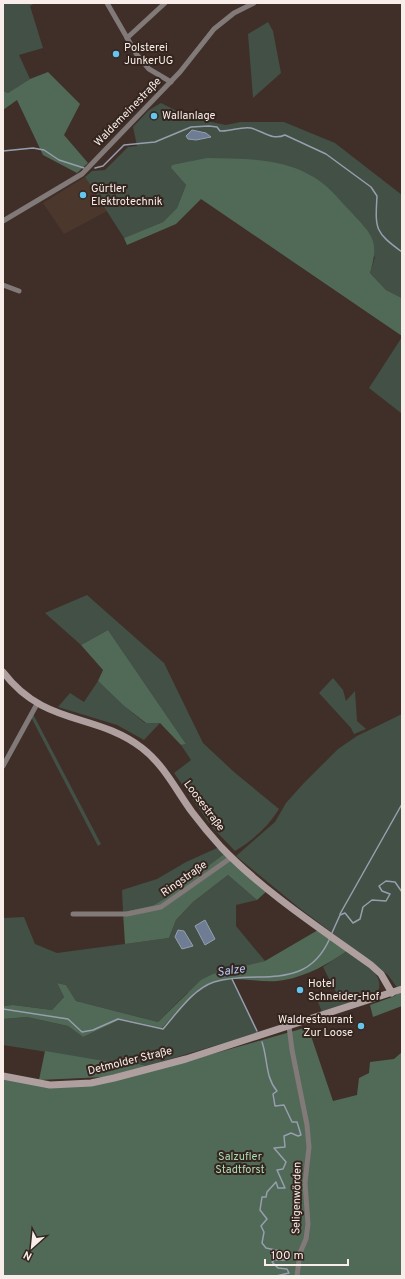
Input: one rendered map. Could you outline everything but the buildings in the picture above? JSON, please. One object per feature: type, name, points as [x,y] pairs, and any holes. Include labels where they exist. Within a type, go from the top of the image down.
[{"type":"street","points":[[107,3],[137,55],[149,69],[172,82]]},
{"type":"street","points":[[127,38],[165,3]]},
{"type":"street","name":"Waldemeinestraße","points":[[3,221],[82,174],[172,82],[214,29],[234,13],[254,3]]},
{"type":"street","points":[[3,285],[19,291]]},
{"type":"street","name":"Loosestraße","points":[[3,672],[19,690],[37,704],[69,718],[110,730],[140,747],[153,757],[166,773],[204,828],[232,857],[274,892],[381,974],[392,993]]},
{"type":"street","points":[[3,766],[37,704]]},
{"type":"street","name":"Ringstraße","points":[[73,914],[127,914],[161,907],[232,857]]},
{"type":"street","name":"Detmolder Straße","points":[[3,1076],[50,1085],[91,1083],[150,1069],[259,1036],[402,989]]},
{"type":"street","name":"Seligenwörden","points":[[289,1026],[292,1050],[307,1125],[309,1147],[305,1183],[308,1224],[306,1239],[300,1253],[297,1276]]},
{"type":"shaded area","points":[[85,177],[107,211],[64,234],[43,203]]},
{"type":"green space","points":[[3,3],[35,3],[30,6],[43,48],[19,55],[30,79],[8,93],[3,91]]},
{"type":"green space","points":[[268,22],[273,31],[281,73],[253,98],[248,34]]},
{"type":"green space","points":[[48,72],[80,104],[64,135],[88,163],[77,173],[43,155],[17,100],[3,110],[3,91],[8,93],[30,79]]},
{"type":"green space","points":[[161,103],[191,118],[226,125],[240,122],[284,122],[335,143],[402,195],[402,298],[386,290],[370,273],[375,257],[171,168],[186,185],[177,208],[163,222],[124,238],[85,177],[92,171],[105,170],[128,147],[137,146],[133,127],[149,110]]},
{"type":"green space","points":[[207,158],[254,160],[284,165],[313,177],[326,186],[369,233],[374,245],[373,262],[370,273],[386,290],[402,298],[402,336],[201,199],[176,224],[127,245],[124,238],[163,222],[177,208],[186,185],[171,168],[172,165]]},
{"type":"green space","points":[[402,337],[402,412],[401,413],[369,388]]},
{"type":"green space","points":[[87,595],[164,663],[203,743],[234,772],[279,809],[260,833],[235,851],[212,827],[174,773],[191,760],[181,745],[186,744],[108,630],[81,645],[45,613]]},
{"type":"green space","points":[[108,630],[186,744],[181,745],[160,723],[146,723],[124,706],[98,681],[103,670],[81,645]]},
{"type":"green space","points":[[333,678],[343,690],[346,701],[355,691],[357,721],[366,729],[354,734],[351,728],[319,693]]},
{"type":"green space","points":[[98,681],[124,706],[145,723],[160,723],[144,740],[117,725],[58,707],[70,693],[84,702]]},
{"type":"green space","points":[[33,714],[101,844],[98,846],[31,717]]},
{"type":"green space","points":[[402,714],[402,988],[398,989],[388,975],[298,907],[236,856],[275,822],[286,803],[338,749],[357,736]]},
{"type":"green space","points":[[217,848],[224,854],[167,897],[154,905],[123,912],[122,890],[157,879],[186,862]]},
{"type":"green space","points":[[224,854],[267,891],[257,900],[228,875],[193,902],[176,920],[169,938],[125,944],[123,912],[154,905]]},
{"type":"green space","points":[[228,875],[257,900],[236,905],[236,926],[265,961],[247,967],[187,993],[158,1022],[76,1001],[66,985],[57,983],[64,997],[52,1010],[13,1005],[3,1006],[3,918],[24,917],[35,944],[57,953],[169,938],[176,920],[193,902]]},
{"type":"green space","points":[[318,930],[347,951],[317,969],[293,978],[275,981],[228,979],[211,983],[197,991],[162,1028],[122,1019],[83,1037],[68,1026],[27,1017],[3,1019],[3,1006],[13,1005],[52,1010],[64,997],[57,983],[66,985],[76,1001],[158,1022],[201,980],[213,974],[265,961]]},
{"type":"green space","points":[[347,951],[376,974],[379,980],[377,994],[322,1012],[318,1002],[338,996],[323,967]]},
{"type":"green space","points":[[231,978],[258,1033],[147,1066],[135,1063],[117,1063],[3,1045],[3,1019],[27,1017],[68,1026],[83,1037],[122,1019],[162,1028],[191,995],[205,985]]},
{"type":"green space","points":[[402,992],[402,1006],[373,1017],[370,1005]]},
{"type":"green space","name":"Salzufler Stadtforst","points":[[308,1027],[333,1101],[357,1095],[359,1078],[369,1073],[370,1062],[394,1059],[402,1052],[402,1276],[3,1276],[3,1079],[68,1087],[191,1060]]},
{"type":"green space","points":[[45,1051],[117,1063],[135,1063],[147,1066],[105,1077],[39,1080]]},
{"type":"water","points":[[192,130],[206,133],[211,137],[196,140],[188,139],[186,136]]},
{"type":"water","points":[[205,920],[215,939],[205,945],[195,926]]},
{"type":"water","points":[[178,930],[184,931],[193,946],[182,949],[175,937]]},
{"type":"waterway","points":[[95,168],[103,166],[124,145],[155,142],[191,127],[217,127],[220,131],[251,128],[276,137],[285,135],[326,154],[371,187],[377,196],[376,216],[379,229],[386,240],[402,252]]},
{"type":"waterway","points":[[3,151],[33,148],[44,150],[59,160],[84,168]]},
{"type":"waterway","points":[[340,914],[402,804]]},
{"type":"waterway","name":"Salze","points":[[331,935],[340,915],[345,913],[353,923],[360,919],[363,907],[372,900],[386,901],[390,894],[382,891],[379,886],[386,881],[395,882],[402,892]]},
{"type":"waterway","name":"Salze","points":[[3,1009],[68,1019],[82,1032],[93,1030],[118,1019],[163,1029],[186,1002],[206,985],[231,979],[280,976],[295,973],[308,966],[320,955],[330,938]]},
{"type":"waterway","points":[[232,979],[257,1031]]},
{"type":"waterway","points":[[262,1042],[270,1080],[277,1091],[273,1094],[275,1106],[284,1105],[292,1122],[297,1122],[301,1135],[298,1136],[291,1133],[284,1136],[285,1147],[274,1148],[286,1162],[283,1169],[277,1170],[285,1188],[278,1188],[276,1182],[267,1192],[266,1197],[262,1197],[260,1210],[267,1219],[261,1226],[264,1232],[262,1243],[266,1248],[280,1251],[285,1257],[285,1260],[275,1260],[272,1262],[278,1268],[287,1269],[289,1273],[276,1276]]},
{"type":"place","name":"Polsterei JunkerUG","points":[[116,54]]},
{"type":"place","name":"Wallanlage","points":[[154,116]]},
{"type":"place","name":"Gürtler Elektrotechnik","points":[[83,195]]},
{"type":"place","name":"Hotel Schneider-Hof","points":[[300,990]]},
{"type":"place","name":"Waldrestaurant Zur Loose","points":[[361,1026]]}]
